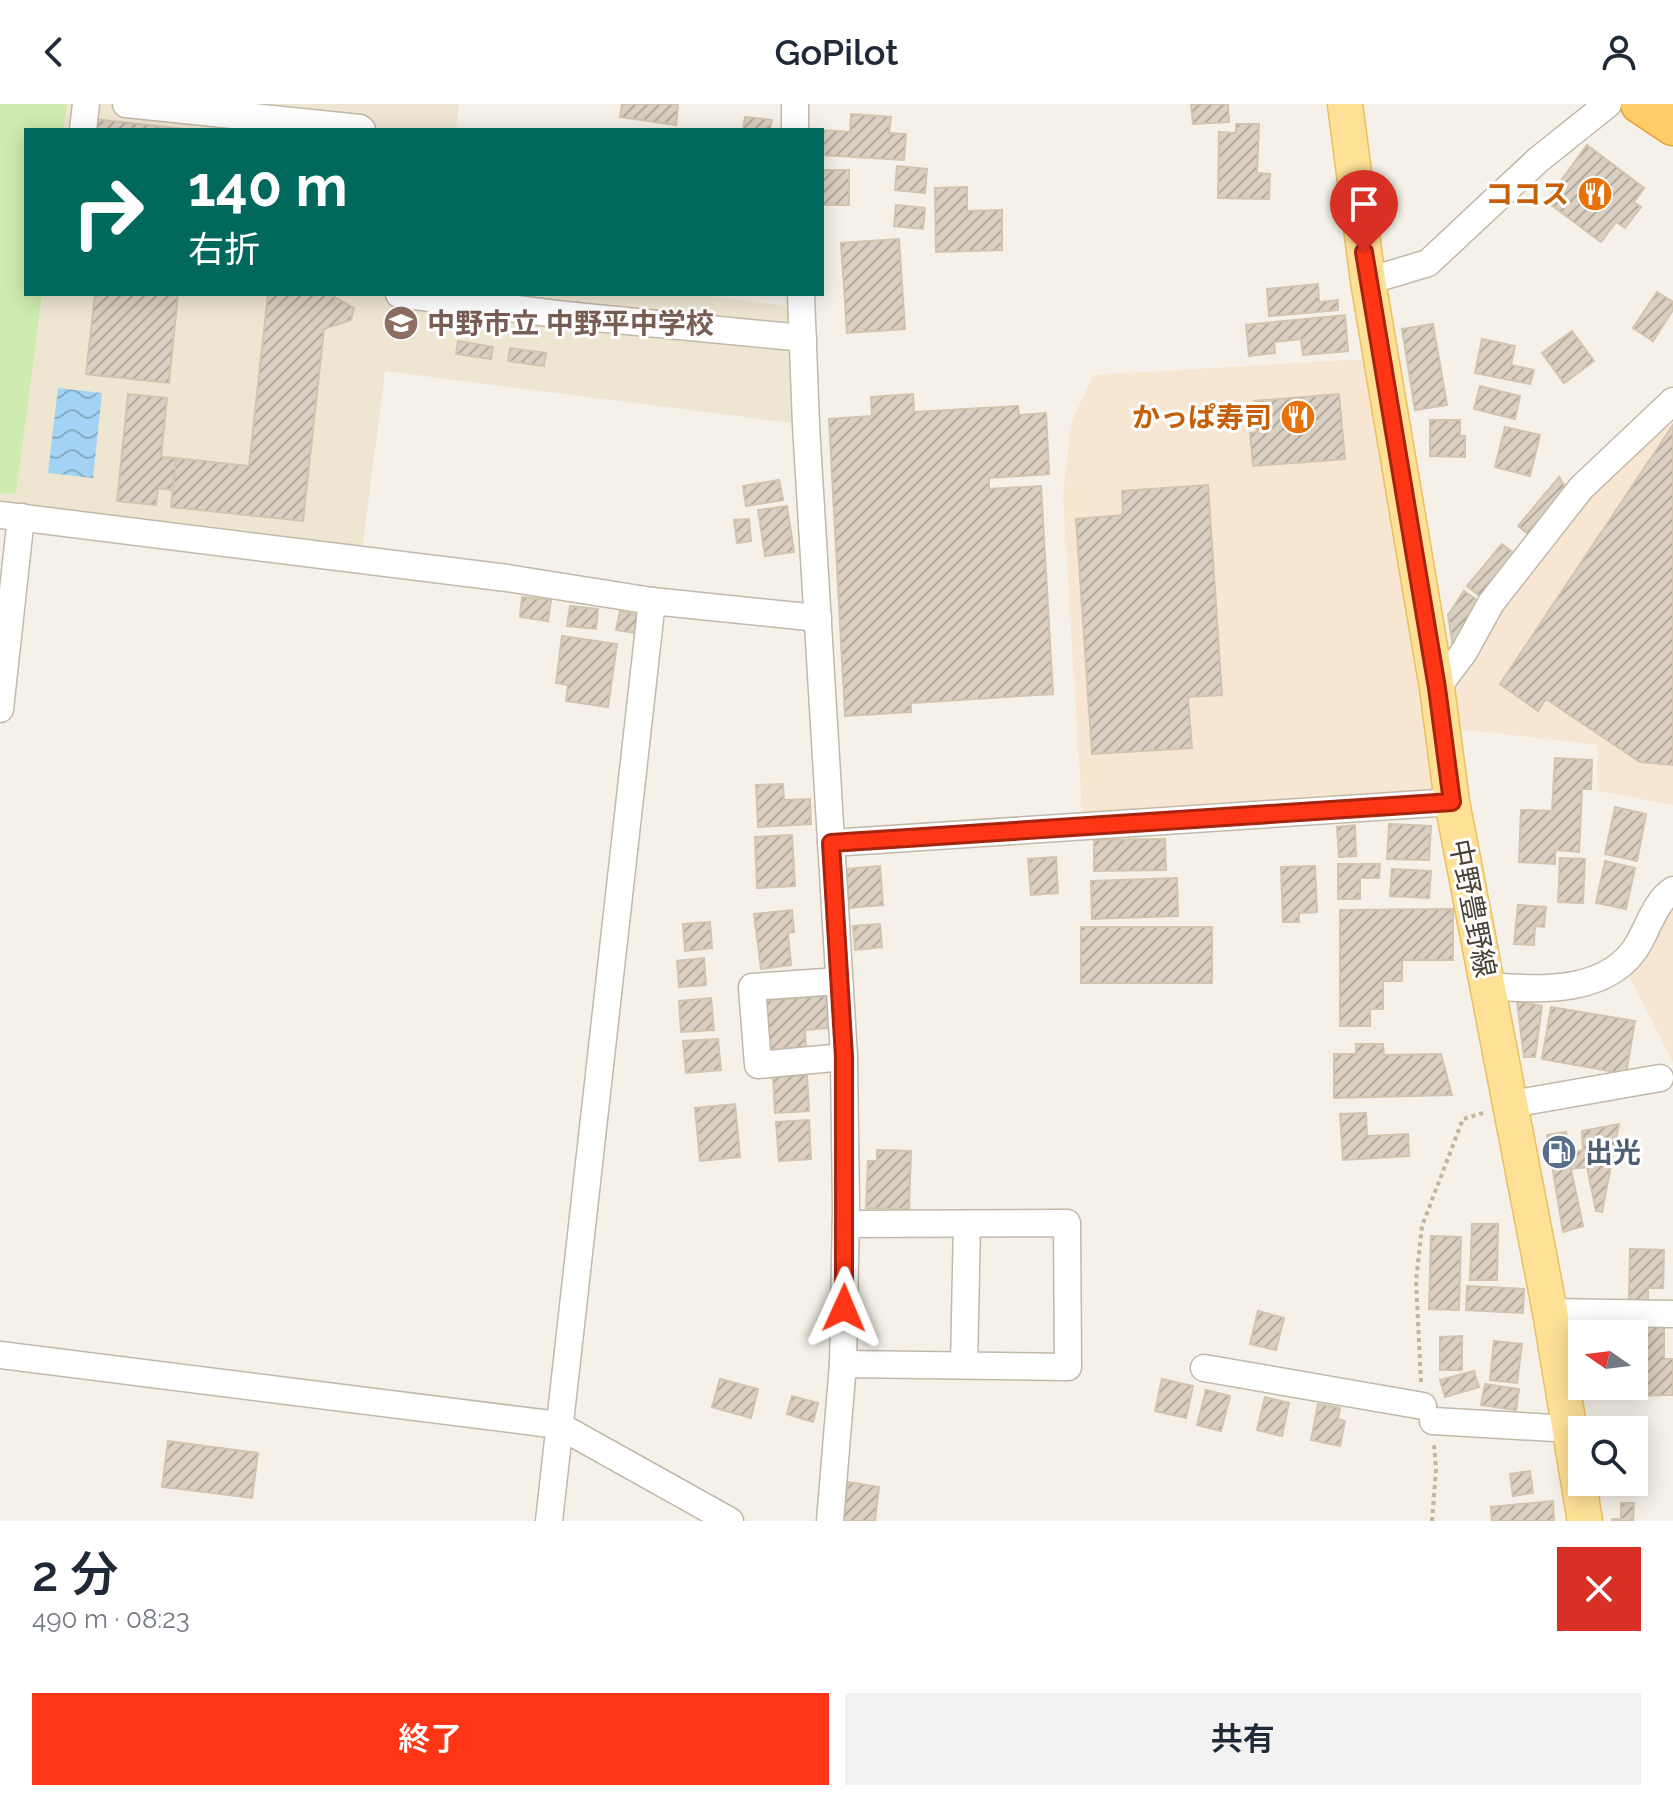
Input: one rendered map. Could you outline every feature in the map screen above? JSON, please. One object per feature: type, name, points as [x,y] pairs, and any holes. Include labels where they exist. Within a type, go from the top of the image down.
[{"type":"highway","points":[[1640,104],[1673,126]]},
{"type":"main road","name":"中野豊野線","points":[[1345,104],[1368,281],[1437,688],[1452,802],[1512,1104],[1569,1416]]},
{"type":"main road","name":"中野豊野線","points":[[1581,1496],[1585,1521]]},
{"type":"street","points":[[83,128],[86,104]]},
{"type":"street","points":[[126,104],[360,128]]},
{"type":"street","points":[[795,104],[795,128]]},
{"type":"street","points":[[1368,281],[1428,263],[1538,160],[1608,104]]},
{"type":"street","points":[[415,296],[565,315],[803,338]]},
{"type":"street","points":[[801,296],[844,1057],[846,1224],[843,1364],[830,1521]]},
{"type":"street","points":[[1437,688],[1464,652],[1491,603],[1581,488],[1673,401]]},
{"type":"street","points":[[0,709],[10,516],[507,578],[652,601],[818,618]]},
{"type":"street","points":[[549,1521],[652,601]]},
{"type":"street","points":[[831,843],[1452,802]]},
{"type":"street","points":[[1488,986],[1559,989],[1592,981],[1623,964],[1638,944],[1655,911],[1673,890]]},
{"type":"street","points":[[839,981],[752,987],[758,1065],[844,1057]]},
{"type":"street","points":[[1512,1104],[1660,1078]]},
{"type":"street","points":[[843,1364],[1068,1367],[1067,1223],[846,1224]]},
{"type":"street","points":[[964,1365],[967,1224]]},
{"type":"street","points":[[1550,1312],[1673,1314]]},
{"type":"street","points":[[0,1355],[558,1425],[730,1521]]},
{"type":"street","points":[[1204,1368],[1428,1414],[1568,1429]]},
{"type":"path","points":[[1432,1521],[1436,1470],[1416,1281],[1422,1226],[1463,1119],[1512,1104]]},
{"type":"shaded area","name":"中野市立 中野平中学校","points":[[0,104],[459,104],[456,128],[24,128],[24,296],[710,296],[802,308],[806,425],[385,371],[361,559],[0,515]]},
{"type":"shaded area","points":[[1381,358],[1437,687],[1492,603],[1673,401],[1673,805],[1598,791],[1597,745],[1443,727],[1452,802],[1083,827],[1063,496],[1071,423],[1093,375]]},
{"type":"shaded area","points":[[1673,881],[1673,1063],[1623,964]]},
{"type":"green space","points":[[0,104],[67,104],[63,128],[24,128],[24,296],[42,296],[16,494],[0,493]]},
{"type":"water","points":[[58,388],[102,393],[93,478],[48,473]]},
{"type":"building","points":[[622,104],[678,104],[676,125],[620,117]]},
{"type":"building","points":[[1191,104],[1228,104],[1229,122],[1193,124]]},
{"type":"building","points":[[851,114],[891,117],[889,133],[906,134],[904,160],[824,155],[824,130],[850,132]]},
{"type":"building","points":[[745,117],[772,120],[770,128],[743,128]]},
{"type":"building","points":[[94,119],[175,128],[93,128]]},
{"type":"building","points":[[1236,124],[1259,124],[1257,173],[1270,174],[1269,199],[1218,198],[1219,132],[1236,133]]},
{"type":"building","name":"ココス","points":[[1587,145],[1644,188],[1634,202],[1641,207],[1625,228],[1616,222],[1601,242],[1546,201]]},
{"type":"building","points":[[897,166],[927,169],[925,193],[895,190]]},
{"type":"building","points":[[824,170],[849,170],[849,205],[824,205]]},
{"type":"building","points":[[967,187],[967,211],[1002,210],[1002,250],[936,252],[935,188]]},
{"type":"building","points":[[896,205],[925,208],[923,229],[894,226]]},
{"type":"building","points":[[899,239],[905,329],[847,333],[841,243]]},
{"type":"building","points":[[1318,284],[1319,302],[1338,300],[1338,310],[1269,316],[1267,289]]},
{"type":"building","points":[[1657,292],[1673,302],[1673,310],[1653,341],[1633,328]]},
{"type":"building","points":[[95,296],[178,296],[169,383],[86,374]]},
{"type":"building","points":[[268,296],[333,296],[354,308],[351,320],[324,329],[303,521],[171,507],[176,458],[249,466]]},
{"type":"building","points":[[1345,315],[1348,351],[1303,355],[1301,339],[1274,342],[1275,353],[1249,356],[1246,325]]},
{"type":"building","points":[[1433,324],[1447,405],[1415,410],[1402,329]]},
{"type":"building","points":[[1572,331],[1594,361],[1564,383],[1542,353]]},
{"type":"building","points":[[1482,339],[1515,346],[1511,365],[1534,370],[1530,384],[1475,373]]},
{"type":"building","points":[[458,341],[493,347],[491,359],[456,354]]},
{"type":"building","points":[[510,348],[546,353],[544,366],[508,361]]},
{"type":"building","points":[[1480,386],[1520,396],[1515,419],[1474,409]]},
{"type":"building","points":[[128,394],[167,398],[161,457],[176,458],[173,490],[158,488],[156,505],[117,501]]},
{"type":"building","points":[[913,394],[914,412],[1018,406],[1019,415],[1046,413],[1049,474],[989,478],[989,489],[1041,486],[1053,694],[911,703],[911,712],[845,716],[829,419],[872,416],[871,397]]},
{"type":"building","name":"かっぱ寿司","points":[[1339,394],[1345,459],[1253,466],[1250,433],[1257,432],[1254,401]]},
{"type":"building","points":[[1430,420],[1460,420],[1460,436],[1465,436],[1465,457],[1430,456]]},
{"type":"building","points":[[1673,425],[1673,765],[1640,762],[1546,699],[1538,711],[1500,684]]},
{"type":"building","points":[[1505,427],[1540,435],[1530,476],[1495,467]]},
{"type":"building","points":[[1559,477],[1569,493],[1532,537],[1518,526]]},
{"type":"building","points":[[779,480],[783,500],[746,506],[743,486]]},
{"type":"building","points":[[1208,485],[1222,695],[1188,697],[1192,748],[1092,754],[1076,519],[1123,515],[1122,491]]},
{"type":"building","points":[[787,506],[794,552],[765,556],[758,510]]},
{"type":"building","points":[[749,519],[751,541],[737,543],[734,520]]},
{"type":"building","points":[[1502,544],[1517,556],[1482,598],[1467,586]]},
{"type":"building","points":[[1464,591],[1481,603],[1453,648],[1448,615]]},
{"type":"building","points":[[522,597],[551,600],[548,621],[520,617]]},
{"type":"building","points":[[570,606],[598,609],[596,629],[567,626]]},
{"type":"building","points":[[620,611],[639,615],[636,633],[616,630]]},
{"type":"building","points":[[562,636],[617,644],[608,707],[566,701],[568,685],[556,683]]},
{"type":"building","points":[[1555,758],[1592,760],[1591,789],[1582,789],[1579,852],[1555,850],[1555,864],[1519,862],[1521,810],[1552,811]]},
{"type":"building","points":[[783,784],[784,800],[810,799],[811,824],[758,827],[756,785]]},
{"type":"building","points":[[1615,807],[1646,814],[1637,861],[1605,854]]},
{"type":"building","points":[[1389,824],[1431,826],[1429,860],[1387,859]]},
{"type":"building","points":[[1355,825],[1356,856],[1339,857],[1337,827]]},
{"type":"building","points":[[792,835],[795,886],[757,888],[755,837]]},
{"type":"building","points":[[1165,839],[1166,870],[1094,871],[1094,840]]},
{"type":"building","points":[[1056,857],[1058,893],[1031,895],[1028,859]]},
{"type":"building","points":[[1560,858],[1585,859],[1583,903],[1558,902]]},
{"type":"building","points":[[1605,861],[1635,868],[1626,909],[1596,903]]},
{"type":"building","points":[[1338,864],[1380,864],[1379,878],[1360,878],[1360,899],[1338,899]]},
{"type":"building","points":[[880,866],[883,905],[848,908],[845,869]]},
{"type":"building","points":[[1315,866],[1317,912],[1299,913],[1299,922],[1283,922],[1281,867]]},
{"type":"building","points":[[1392,869],[1431,871],[1429,898],[1390,896]]},
{"type":"building","points":[[1177,878],[1178,916],[1092,919],[1091,881]]},
{"type":"building","points":[[1518,905],[1546,907],[1544,927],[1535,926],[1534,945],[1514,944]]},
{"type":"building","points":[[1453,909],[1453,960],[1402,960],[1402,981],[1383,981],[1383,1009],[1370,1009],[1370,1026],[1340,1026],[1340,910]]},
{"type":"building","points":[[792,910],[794,932],[788,933],[791,965],[761,969],[754,914]]},
{"type":"building","points":[[710,922],[712,948],[685,951],[683,924]]},
{"type":"building","points":[[880,924],[882,947],[855,950],[853,926]]},
{"type":"building","points":[[1081,927],[1212,927],[1212,983],[1081,983]]},
{"type":"building","points":[[704,958],[706,985],[679,987],[677,961]]},
{"type":"building","points":[[826,996],[828,1028],[805,1030],[806,1047],[764,1050],[760,1001]]},
{"type":"building","points":[[711,998],[714,1030],[681,1032],[679,1001]]},
{"type":"building","points":[[1517,1001],[1542,1006],[1535,1057],[1524,1057]]},
{"type":"building","points":[[1551,1007],[1635,1021],[1626,1074],[1542,1059]]},
{"type":"building","points":[[718,1039],[721,1070],[686,1073],[683,1041]]},
{"type":"building","points":[[1356,1044],[1383,1044],[1384,1055],[1441,1054],[1452,1095],[1334,1098],[1334,1054],[1356,1054]]},
{"type":"building","points":[[807,1075],[809,1111],[775,1113],[773,1077]]},
{"type":"building","points":[[735,1104],[740,1157],[700,1161],[695,1108]]},
{"type":"building","points":[[1366,1113],[1367,1136],[1408,1134],[1409,1156],[1343,1160],[1340,1114]]},
{"type":"building","points":[[809,1120],[811,1159],[779,1161],[776,1122]]},
{"type":"building","points":[[1619,1124],[1602,1212],[1596,1211],[1587,1167],[1571,1169],[1583,1226],[1563,1232],[1547,1135],[1566,1132],[1569,1153],[1583,1150],[1582,1131]]},
{"type":"building","points":[[877,1150],[911,1151],[909,1209],[866,1208],[868,1161],[877,1161]]},
{"type":"building","points":[[1472,1224],[1498,1224],[1497,1280],[1470,1280]]},
{"type":"building","points":[[1431,1236],[1461,1237],[1459,1310],[1429,1309]]},
{"type":"building","points":[[1630,1249],[1664,1250],[1663,1288],[1648,1288],[1648,1302],[1629,1301]]},
{"type":"building","points":[[1467,1286],[1524,1289],[1523,1313],[1466,1310]]},
{"type":"building","points":[[1258,1311],[1284,1318],[1276,1350],[1250,1344]]},
{"type":"building","points":[[1648,1326],[1664,1326],[1664,1359],[1673,1359],[1673,1395],[1648,1396]]},
{"type":"building","points":[[1462,1336],[1462,1370],[1440,1370],[1440,1337]]},
{"type":"building","points":[[1494,1341],[1522,1344],[1517,1383],[1490,1380]]},
{"type":"building","points":[[1474,1371],[1479,1387],[1445,1397],[1440,1380]]},
{"type":"building","points":[[720,1379],[758,1389],[751,1418],[712,1407]]},
{"type":"building","points":[[1162,1379],[1193,1386],[1186,1418],[1155,1411]]},
{"type":"building","points":[[1485,1384],[1519,1389],[1516,1410],[1481,1405]]},
{"type":"building","points":[[1206,1390],[1230,1396],[1221,1431],[1197,1425]]},
{"type":"building","points":[[792,1396],[818,1403],[813,1422],[787,1414]]},
{"type":"building","points":[[1265,1397],[1289,1403],[1282,1436],[1257,1430]]},
{"type":"building","points":[[1318,1404],[1340,1408],[1338,1419],[1345,1421],[1340,1446],[1311,1440]]},
{"type":"building","points":[[168,1441],[258,1453],[252,1498],[162,1487]]},
{"type":"building","points":[[1530,1471],[1533,1493],[1513,1496],[1510,1474]]},
{"type":"building","points":[[848,1482],[879,1487],[875,1521],[843,1521]]},
{"type":"building","points":[[1553,1501],[1554,1521],[1492,1521],[1491,1507]]},
{"type":"building","points":[[1621,1503],[1634,1503],[1633,1521],[1612,1521],[1621,1519]]},
{"type":"place","name":"ココス","points":[[1595,194]]},
{"type":"place","name":"中野市立 中野平中学校","points":[[401,323]]},
{"type":"place","name":"かっぱ寿司","points":[[1298,417]]},
{"type":"place","name":"出光","points":[[1559,1152]]},
{"type":"route","points":[[844,1308],[844,1057],[831,843],[1452,802],[1437,688],[1364,252]]}]
